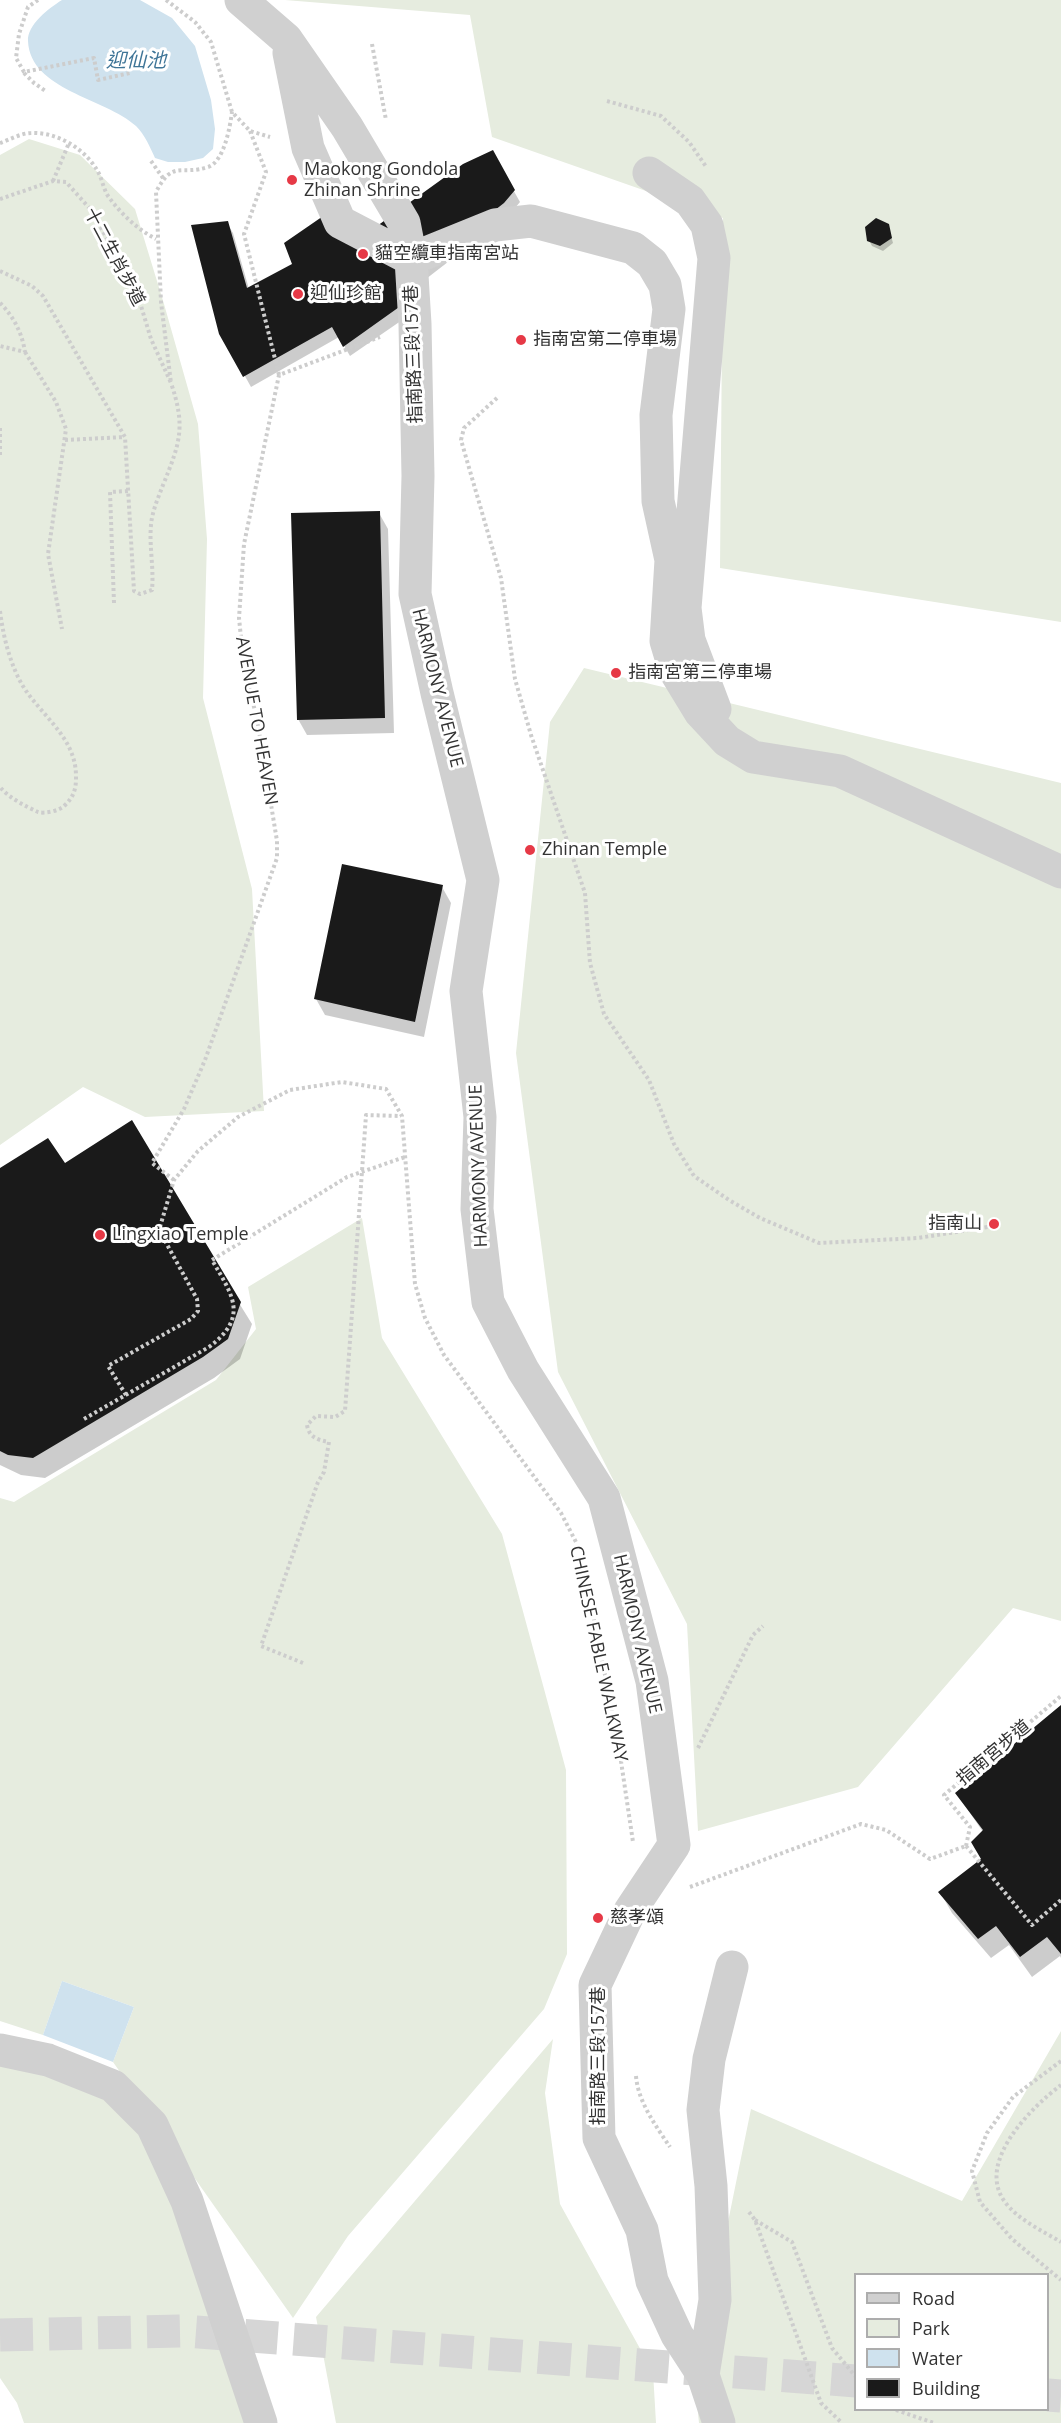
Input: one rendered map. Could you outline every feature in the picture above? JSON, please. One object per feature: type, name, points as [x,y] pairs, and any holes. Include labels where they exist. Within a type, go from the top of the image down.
[{"type":"street","name":"指南路三段157巷","points":[[241,0],[286,39],[347,127],[404,223],[411,259],[415,324],[418,476]]},
{"type":"street","points":[[286,39],[308,148],[340,222],[411,259],[495,225],[531,221],[633,248],[652,263],[665,285],[669,309],[656,415],[658,501],[671,560],[666,640],[675,671],[700,712],[727,741],[753,757],[840,771],[1061,872]]},
{"type":"street","points":[[649,174],[690,201],[707,225],[714,258],[685,608],[689,640],[727,741]]},
{"type":"street","name":"HARMONY AVENUE","points":[[418,476],[415,594],[483,880],[466,991],[480,1117],[477,1209],[488,1302],[523,1370],[604,1498],[652,1681],[674,1845],[645,1889]]},
{"type":"street","name":"指南路三段157巷","points":[[645,1889],[630,1911],[595,1985],[599,2138],[642,2230],[652,2281],[677,2336],[704,2375],[718,2423]]},
{"type":"street","points":[[704,2375],[715,2300],[711,2186],[703,2110],[709,2059],[732,1966]]},
{"type":"street","points":[[0,2050],[48,2060],[113,2086],[152,2125],[187,2201],[261,2423]]},
{"type":"path","points":[[38,0],[28,7],[19,34],[16,58],[34,83],[47,92]]},
{"type":"path","points":[[162,0],[172,5]]},
{"type":"path","points":[[151,161],[163,178],[174,171],[208,167],[215,163],[228,136],[232,112],[211,42],[195,22],[166,0]]},
{"type":"path","points":[[347,127],[387,120],[372,44]]},
{"type":"path","points":[[24,72],[94,58],[98,80],[129,73]]},
{"type":"path","points":[[232,112],[250,131],[266,172],[244,234],[279,375],[415,324]]},
{"type":"path","points":[[250,131],[308,148]]},
{"type":"path","name":"十二生肖步道","points":[[0,143],[30,133],[55,136],[82,151],[97,170],[107,194],[120,211],[135,226],[156,239]]},
{"type":"path","points":[[0,199],[53,181],[69,143]]},
{"type":"path","name":"十二生肖步道","points":[[163,178],[156,192],[156,239],[171,383]]},
{"type":"path","name":"十二生肖步道","points":[[0,271],[32,286],[43,296],[125,436],[134,591],[140,594],[152,590],[154,570],[151,526],[156,502],[177,450],[181,428],[179,407],[151,339],[138,296],[92,211],[66,182],[53,181]]},
{"type":"path","points":[[0,303],[8,310],[22,335],[26,352],[56,402],[66,429],[48,554],[62,629]]},
{"type":"path","points":[[0,346],[26,352]]},
{"type":"path","name":"AVENUE TO HEAVEN","points":[[174,1180],[152,1163],[184,1109],[205,1060],[277,858],[277,841],[257,719],[244,667],[239,618],[244,544],[279,375]]},
{"type":"path","points":[[497,398],[464,428],[461,440],[501,578],[515,679],[531,735],[585,893],[590,963],[604,1014],[650,1080],[674,1144],[694,1176],[729,1200],[760,1218],[819,1243],[918,1238],[994,1226]]},
{"type":"path","points":[[0,428],[0,456]]},
{"type":"path","points":[[65,440],[125,436]]},
{"type":"path","points":[[114,603],[110,492],[128,491]]},
{"type":"path","points":[[0,611],[4,639],[18,677],[28,694],[70,744],[76,770],[76,792],[63,808],[42,813],[21,803],[0,787]]},
{"type":"path","points":[[126,1395],[108,1365],[191,1319],[198,1311],[197,1299],[159,1230],[174,1180],[198,1151],[238,1117],[290,1090],[342,1082],[386,1089],[402,1116]]},
{"type":"path","points":[[303,1663],[261,1646],[318,1482],[324,1472],[329,1442],[317,1440],[312,1436],[307,1425],[316,1416],[335,1417],[345,1411],[366,1115],[402,1116]]},
{"type":"path","name":"CHINESE FABLE WALKWAY","points":[[402,1116],[415,1284],[425,1318],[444,1354],[561,1513],[580,1548]]},
{"type":"path","points":[[84,1419],[209,1347],[224,1336],[232,1321],[234,1306],[229,1289],[212,1260],[347,1177],[405,1157]]},
{"type":"path","name":"CHINESE FABLE WALKWAY","points":[[586,1582],[618,1741],[638,1879],[645,1889]]},
{"type":"path","points":[[696,1753],[753,1635],[762,1626]]},
{"type":"path","name":"指南宮步道","points":[[966,1846],[970,1827],[944,1795],[1061,1696]]},
{"type":"path","points":[[645,1889],[664,1896],[861,1824],[886,1830],[930,1859],[966,1846],[1032,1925],[1061,1900]]},
{"type":"path","points":[[1061,2061],[1013,2097],[987,2133],[972,2171],[980,2202],[1012,2239],[1061,2280]]},
{"type":"path","points":[[636,2072],[637,2083],[652,2120],[676,2155],[711,2186],[747,2208],[755,2220],[821,2403],[842,2423]]},
{"type":"path","points":[[1061,2085],[1036,2104],[1002,2150],[997,2181],[1004,2202],[1019,2215],[1061,2242]]},
{"type":"path","points":[[755,2220],[792,2242],[832,2348],[854,2376]]},
{"type":"path","points":[[901,2411],[934,2423]]},
{"type":"green space","points":[[285,0],[1061,0],[1061,622],[720,568],[723,218],[492,137],[470,15]]},
{"type":"green space","points":[[29,139],[80,155],[135,209],[198,424],[207,539],[203,698],[252,889],[264,1111],[145,1117],[83,1087],[0,1145],[0,155]]},
{"type":"green space","points":[[584,668],[1061,783],[1061,1621],[1013,1608],[858,1787],[698,1831],[687,1624],[558,1372],[516,1053],[550,722]]},
{"type":"green space","points":[[362,1218],[382,1338],[502,1534],[566,1770],[567,1954],[544,2009],[348,2236],[293,2318],[113,2062],[134,2007],[62,1981],[43,2035],[0,2021],[0,1498],[14,1502],[216,1380],[256,1329],[248,1287]]},
{"type":"green space","points":[[1061,2031],[1061,2423],[699,2423],[695,2384],[751,2109],[962,2201]]},
{"type":"green space","points":[[553,2039],[545,2093],[560,2204],[653,2372],[656,2423],[336,2423],[316,2317]]},
{"type":"green space","points":[[0,2061],[97,2091],[144,2135],[158,2162],[248,2423],[24,2423],[17,2403],[0,2378]]},
{"type":"water","name":"迎仙池","points":[[62,0],[140,0],[172,18],[195,46],[211,100],[215,129],[213,149],[203,158],[185,162],[168,162],[155,158],[145,137],[123,116],[71,91],[41,71],[32,58],[29,35],[35,23]]},
{"type":"water","points":[[62,1981],[134,2007],[113,2062],[43,2035]]},
{"type":"building","name":"貓空纜車指南宮站","points":[[493,150],[515,190],[504,203],[408,278],[402,305],[343,347],[332,327],[243,377],[219,334],[191,225],[228,221],[247,288],[292,264],[284,243],[345,201],[360,222],[377,226],[463,164]]},
{"type":"building","points":[[876,218],[889,224],[892,238],[880,246],[867,241],[865,227]]},
{"type":"building","points":[[380,511],[385,718],[297,720],[291,513]]},
{"type":"building","points":[[342,864],[443,885],[415,1022],[314,999]]},
{"type":"building","name":"Lingxiao Temple","points":[[132,1120],[241,1302],[228,1339],[203,1357],[33,1458],[8,1455],[0,1451],[0,1168],[48,1138],[65,1163]]},
{"type":"building","points":[[1061,1705],[1061,1954],[1047,1937],[1020,1957],[996,1926],[978,1939],[938,1892],[981,1859],[971,1842],[983,1830],[955,1793]]},
{"type":"tunnel","points":[[0,2335],[184,2331],[854,2381]]},
{"type":"tunnel","points":[[1049,2395],[1061,2396]]},
{"type":"place","name":"Maokong Gondola Zhinan Shrine","points":[[292,180]]},
{"type":"place","name":"貓空纜車指南宮站","points":[[363,254]]},
{"type":"place","name":"迎仙珍館","points":[[298,294]]},
{"type":"place","name":"指南宮第二停車場","points":[[521,340]]},
{"type":"place","name":"指南宮第三停車場","points":[[616,673]]},
{"type":"place","name":"Zhinan Temple","points":[[530,850]]},
{"type":"place","name":"指南山","points":[[994,1224]]},
{"type":"place","name":"Lingxiao Temple","points":[[100,1235]]},
{"type":"place","name":"慈孝頌","points":[[598,1918]]}]
